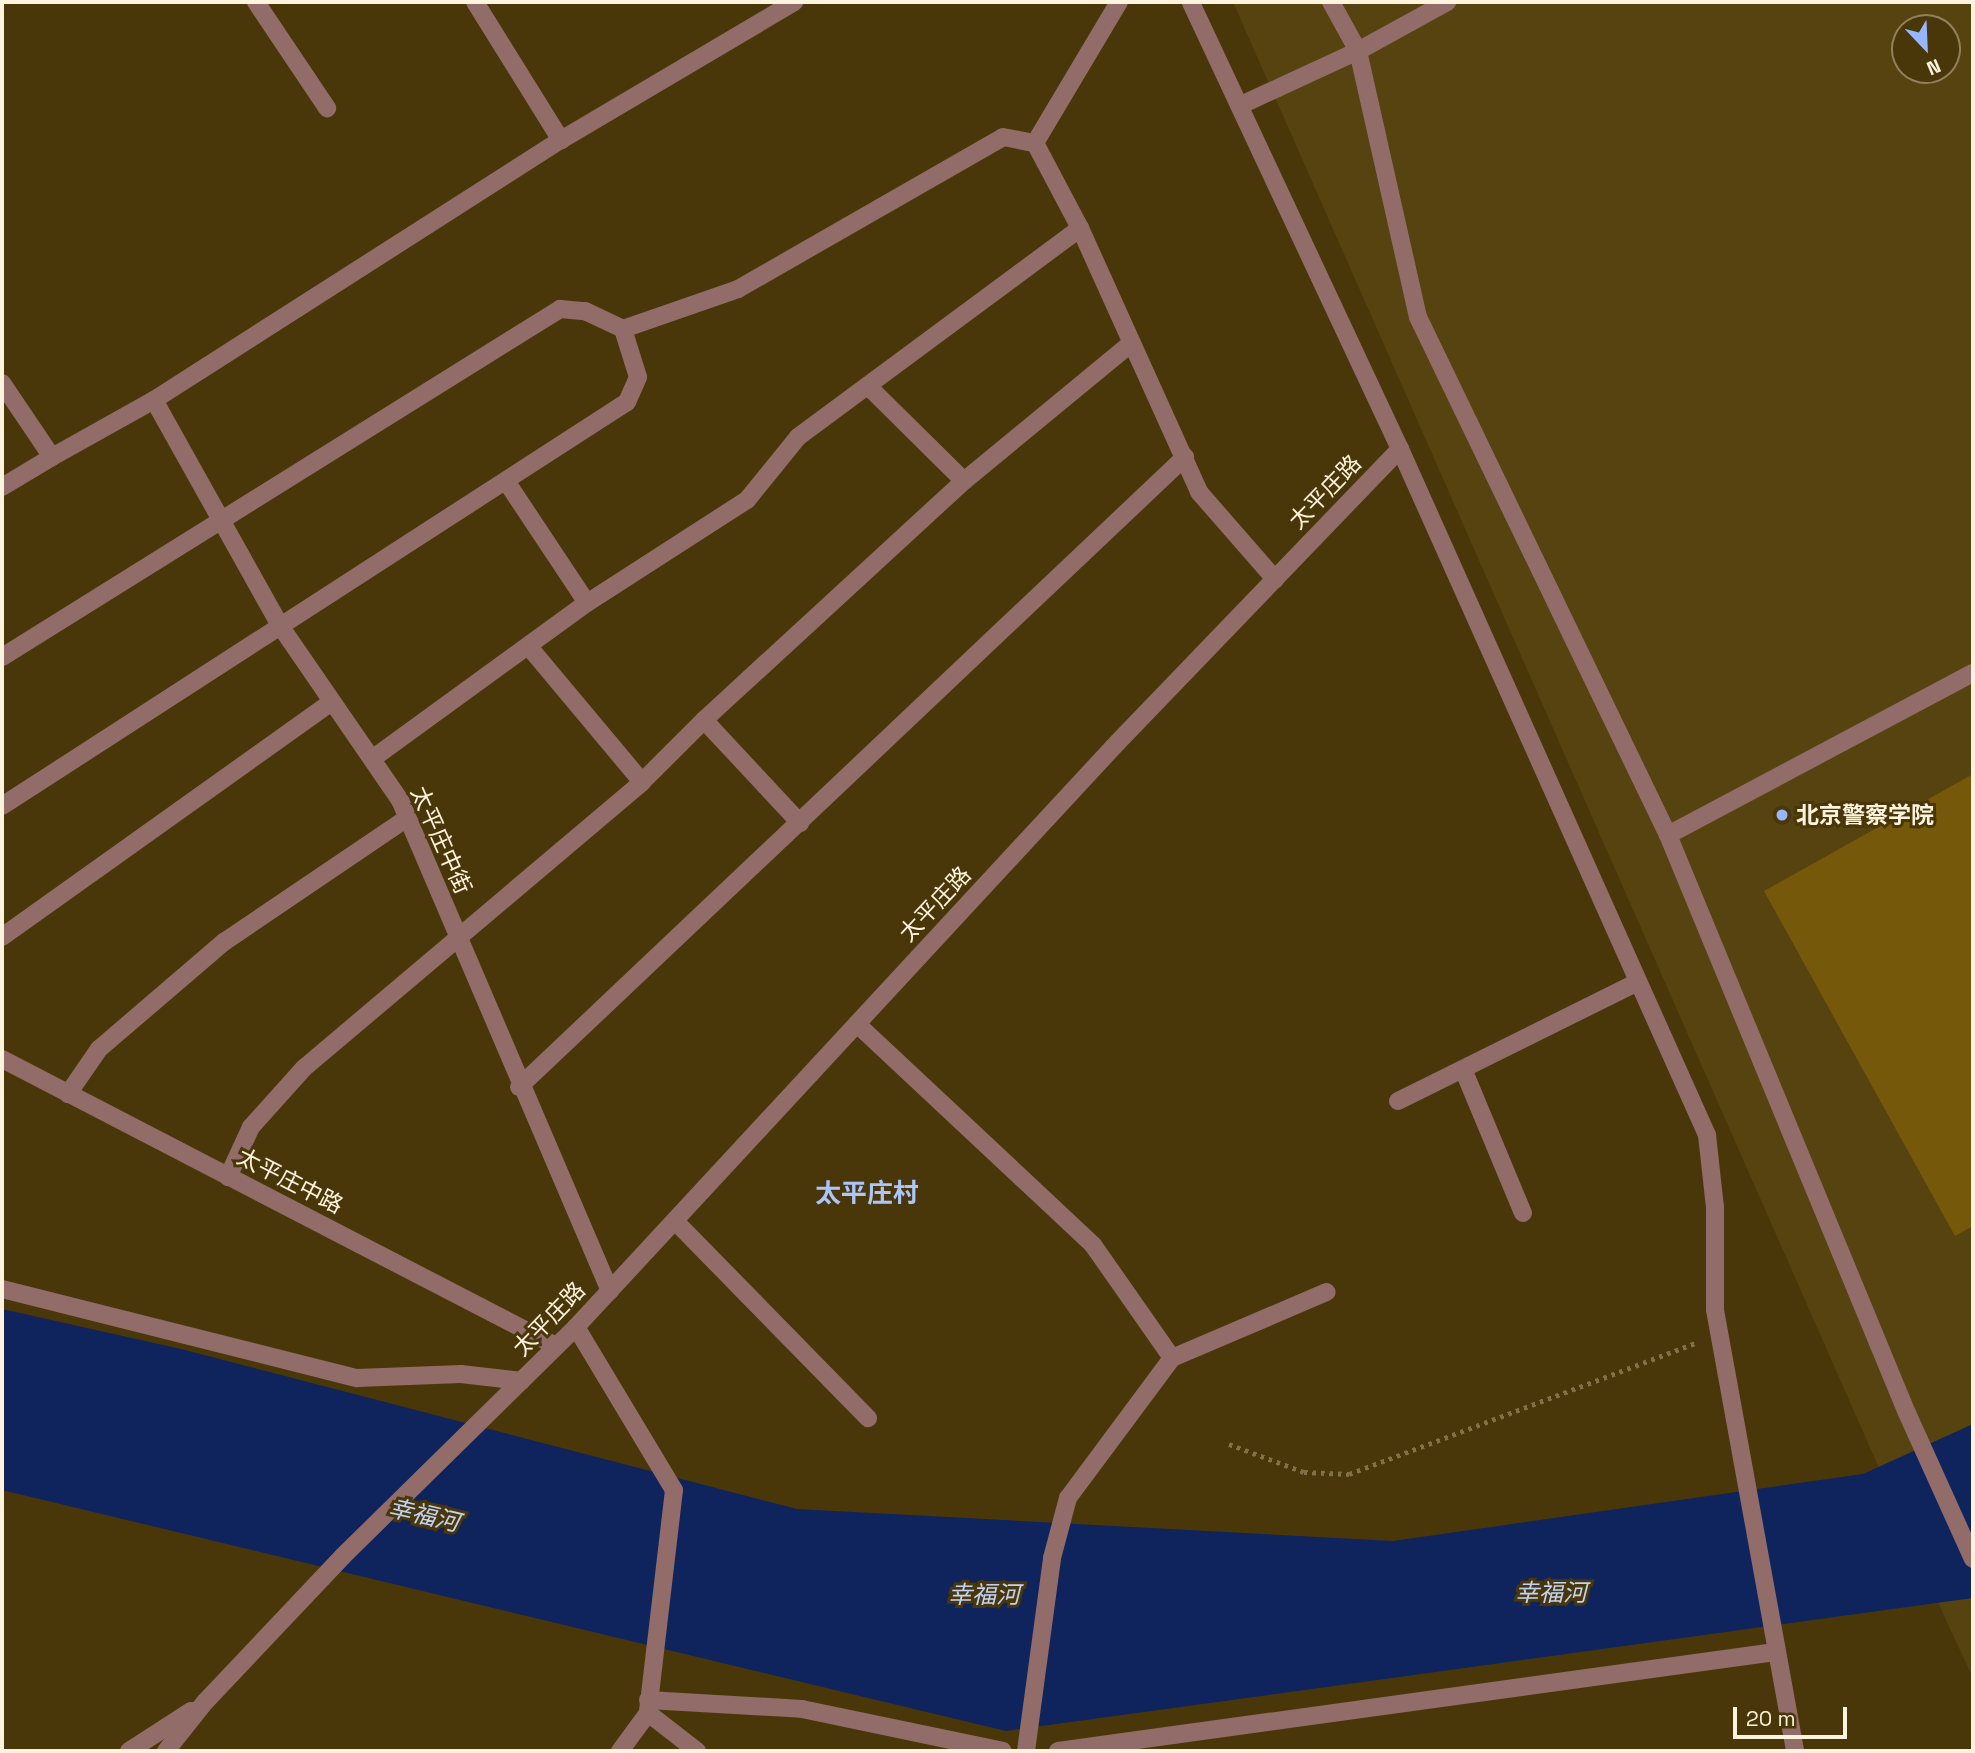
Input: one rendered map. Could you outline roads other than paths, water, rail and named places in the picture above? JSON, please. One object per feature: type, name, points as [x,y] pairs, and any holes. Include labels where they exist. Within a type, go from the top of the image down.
[{"type":"street","points":[[256,2],[327,108]]},
{"type":"street","points":[[475,2],[561,140]]},
{"type":"street","points":[[2,487],[154,400],[561,140],[794,2]]},
{"type":"street","points":[[1035,143],[1119,2]]},
{"type":"street","points":[[1191,2],[1400,449],[1707,1135],[1715,1207],[1718,1334],[1741,1472],[1795,1751]]},
{"type":"street","points":[[1331,2],[1357,51],[1418,317],[1668,835],[1907,1413],[1973,1559]]},
{"type":"street","points":[[1241,105],[1357,51],[1447,2]]},
{"type":"street","points":[[2,657],[560,309],[585,311],[623,329],[738,289],[1003,136],[1035,143],[1080,228],[1199,492],[1275,579]]},
{"type":"street","points":[[372,759],[587,603],[747,500],[798,437],[1080,228]]},
{"type":"street","points":[[2,806],[627,402],[638,377],[623,329]]},
{"type":"street","points":[[228,1177],[251,1127],[304,1068],[642,782],[704,720],[964,481],[1130,344]]},
{"type":"street","points":[[2,383],[52,457]]},
{"type":"street","points":[[868,386],[964,481]]},
{"type":"street","name":"太平庄中街","points":[[154,400],[281,627],[372,759],[407,818],[519,1087],[581,1216],[610,1291]]},
{"type":"street","name":"太平庄路","points":[[166,1751],[205,1702],[343,1556],[576,1328],[857,1024],[1400,449]]},
{"type":"street","points":[[519,1087],[1185,457]]},
{"type":"street","points":[[506,481],[587,603]]},
{"type":"street","points":[[529,647],[642,782]]},
{"type":"street","points":[[1668,835],[1973,673]]},
{"type":"street","points":[[2,937],[332,702]]},
{"type":"street","points":[[704,720],[800,823]]},
{"type":"street","points":[[68,1094],[99,1049],[224,942],[407,818]]},
{"type":"street","points":[[1398,1101],[1638,982]]},
{"type":"street","points":[[857,1024],[1093,1245],[1172,1358]]},
{"type":"street","name":"太平庄中路","points":[[2,1059],[556,1346]]},
{"type":"street","points":[[1463,1069],[1523,1213]]},
{"type":"street","points":[[675,1221],[869,1418]]},
{"type":"street","points":[[2,1289],[357,1378],[461,1374],[522,1381]]},
{"type":"street","points":[[1026,1751],[1052,1558],[1068,1498],[1172,1358],[1327,1292]]},
{"type":"street","points":[[576,1328],[674,1490],[648,1700],[620,1751]]},
{"type":"street","points":[[1058,1751],[1774,1646]]},
{"type":"street","points":[[648,1700],[697,1751]]},
{"type":"street","points":[[648,1700],[802,1709],[1003,1751]]},
{"type":"street","points":[[130,1751],[205,1702]]},
{"type":"water","name":"幸福河","points":[[2,1309],[181,1349],[797,1509],[1393,1541],[1863,1474],[1973,1424],[1973,1598],[1006,1731],[2,1490]]},
{"type":"place","name":"北京警察学院","points":[[1782,815]]},
{"type":"district","name":"太平庄村","points":[[867,1194]]}]
